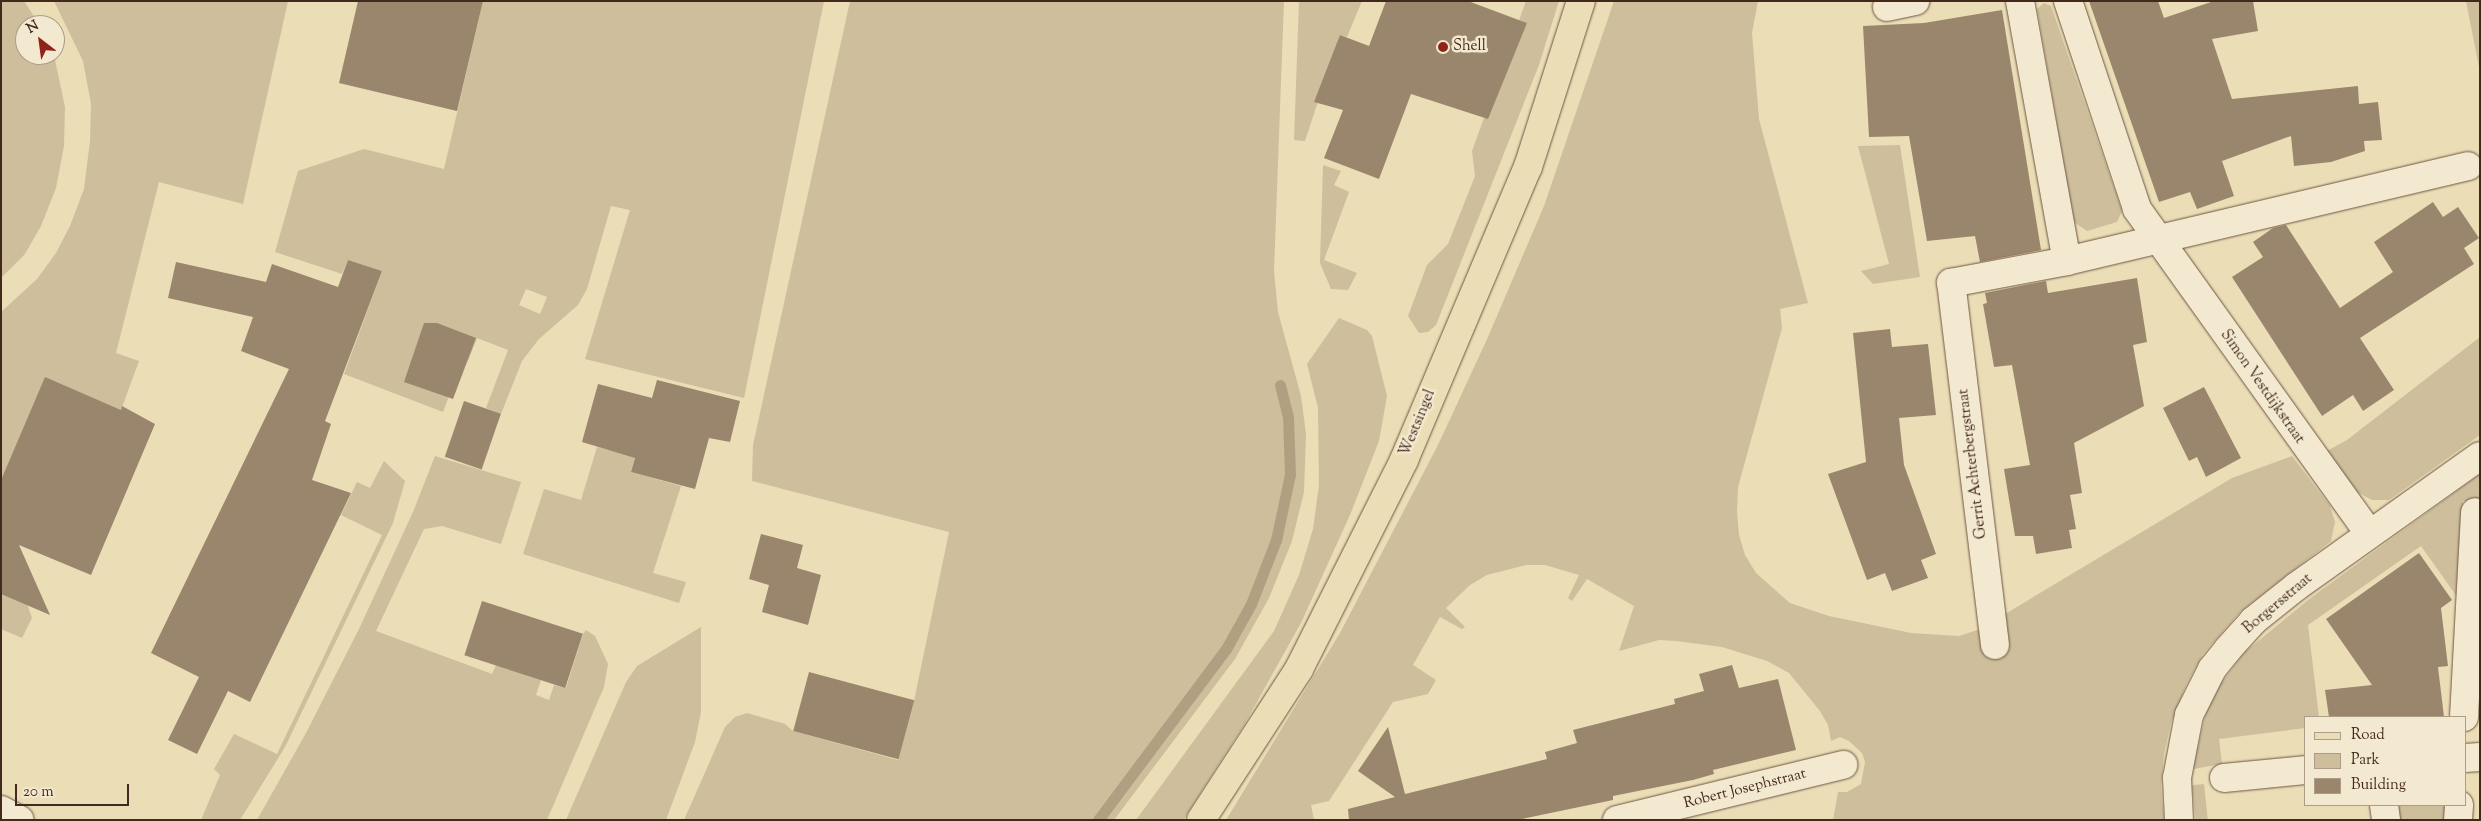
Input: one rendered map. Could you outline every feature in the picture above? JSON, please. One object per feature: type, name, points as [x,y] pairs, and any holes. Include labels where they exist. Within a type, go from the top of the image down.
[{"type":"main road","name":"Westsingel","points":[[1201,820],[1299,669],[1404,460],[1528,167],[1581,1]]},
{"type":"street","points":[[1887,8],[1915,1]]},
{"type":"street","points":[[2020,1],[2067,261],[2468,166]]},
{"type":"street","name":"Simon Vestdijkstraat","points":[[2068,1],[2137,209],[2369,534]]},
{"type":"street","name":"Gerrit Achterbergstraat","points":[[1995,645],[1951,283],[2067,261]]},
{"type":"street","name":"Borgersstraat","points":[[2179,820],[2177,778],[2180,749],[2188,715],[2212,669],[2253,621],[2369,534],[2480,456]]},
{"type":"street","points":[[2464,716],[2474,512]]},
{"type":"street","points":[[2466,758],[2480,757]]},
{"type":"street","name":"Robert Josephstraat","points":[[1617,820],[1843,765]]},
{"type":"street","points":[[2224,778],[2304,770]]},
{"type":"street","points":[[2384,806],[2386,820]]},
{"type":"street","points":[[2458,820],[2459,806]]},
{"type":"street","points":[[1,810],[20,820]]},
{"type":"green space","points":[[1,1],[24,1],[33,15],[15,15],[15,65],[56,65],[65,107],[64,146],[56,188],[41,226],[25,254],[1,278]]},
{"type":"green space","points":[[54,1],[288,1],[243,204],[159,182],[116,353],[139,361],[121,410],[45,378],[1,480],[1,312],[37,279],[56,253],[70,226],[84,189],[90,141],[91,104],[83,61],[65,24],[65,15],[61,15]]},
{"type":"green space","points":[[483,1],[824,1],[744,398],[585,359],[630,210],[611,206],[587,289],[578,305],[539,339],[522,361],[501,414],[486,408],[508,350],[477,338],[468,361],[463,360],[443,412],[344,374],[382,271],[348,260],[342,274],[275,252],[298,171],[364,149],[444,169]],"holes":[[[526,289],[547,297],[540,314],[519,305]]]},
{"type":"green space","points":[[850,1],[1284,1],[1274,271],[1278,312],[1301,396],[1306,434],[1304,492],[1292,541],[1269,598],[1235,659],[1114,820],[684,820],[725,727],[735,717],[747,713],[785,724],[793,731],[898,760],[914,701],[949,532],[752,481],[753,445]]},
{"type":"green space","points":[[1299,1],[1362,1],[1347,37],[1340,35],[1305,141],[1294,140]]},
{"type":"green space","points":[[1526,1],[1559,1],[1539,65],[1436,325],[1428,332],[1419,333],[1408,316],[1427,265],[1448,244],[1475,176],[1472,151]]},
{"type":"green space","points":[[1614,1],[1758,1],[1752,33],[1759,119],[1808,303],[1780,309],[1782,328],[1738,487],[1737,512],[1739,535],[1745,555],[1756,573],[1790,603],[1829,616],[1911,633],[1959,636],[1980,629],[2232,478],[2292,456],[2330,506],[2335,522],[2331,541],[2240,612],[2203,654],[2186,685],[2171,723],[2164,754],[2161,787],[2164,820],[1833,820],[1838,792],[1847,792],[1861,784],[1865,762],[1862,753],[1849,741],[1840,737],[1831,741],[1828,725],[1820,711],[1789,673],[1767,661],[1722,647],[1676,641],[1659,640],[1619,651],[1634,606],[1587,579],[1572,601],[1568,598],[1579,575],[1545,565],[1526,565],[1487,575],[1470,585],[1446,608],[1465,627],[1462,629],[1440,617],[1413,665],[1436,680],[1428,694],[1393,702],[1329,801],[1311,805],[1314,820],[1226,820],[1340,633],[1438,445],[1488,337],[1544,206]]},
{"type":"green space","points":[[2466,1],[2480,1],[2480,72],[2476,52]]},
{"type":"green space","points":[[2044,3],[2051,6],[2122,211],[2117,222],[2087,231],[2074,222],[2037,9]]},
{"type":"green space","points":[[1900,145],[1920,277],[1873,284],[1861,271],[1889,264],[1858,146]]},
{"type":"green space","points":[[1323,165],[1341,171],[1334,185],[1349,192],[1324,260],[1357,273],[1348,290],[1331,289],[1320,263]]},
{"type":"green space","points":[[1339,318],[1367,330],[1372,336],[1387,396],[1379,441],[1350,515],[1301,623],[1244,725],[1183,820],[1136,820],[1274,631],[1299,575],[1313,529],[1319,485],[1318,408],[1307,364]]},
{"type":"green space","points":[[2480,337],[2480,435],[2389,500],[2372,500],[2353,490],[2325,452],[2347,440]]},
{"type":"green space","points":[[597,447],[635,457],[631,472],[681,486],[653,573],[686,582],[679,603],[523,554],[544,489],[581,500]]},
{"type":"green space","points":[[435,456],[521,482],[501,544],[442,526],[424,529],[376,631],[492,674],[496,665],[541,680],[536,695],[549,700],[554,685],[566,688],[583,634],[586,630],[595,636],[608,664],[604,687],[547,820],[257,820],[306,733],[359,629],[413,512]]},
{"type":"green space","points":[[384,461],[405,481],[393,523],[285,747],[240,820],[201,820],[220,775],[214,769],[234,734],[277,754],[382,535],[341,515],[357,482],[370,488]]},
{"type":"green space","points":[[2480,474],[2480,501],[2463,501],[2463,599],[2460,601],[2421,546],[2308,625],[2319,716],[2304,716],[2304,728],[2219,739],[2222,764],[2193,769],[2206,712],[2219,686],[2245,652],[2308,600]]},
{"type":"green space","points":[[1,594],[26,601],[32,618],[22,638],[1,629]]},
{"type":"green space","points":[[701,627],[701,712],[695,742],[666,820],[566,820],[626,682],[637,666]]},
{"type":"green space","points":[[2204,784],[2208,820],[2196,820],[2192,785]]},
{"type":"green space","points":[[2395,806],[2450,806],[2450,820],[2395,820]]},
{"type":"building","points":[[358,1],[483,1],[457,111],[339,83]]},
{"type":"building","points":[[1386,1],[1468,1],[1527,23],[1488,119],[1411,94],[1379,179],[1324,158],[1343,110],[1314,102],[1340,35],[1369,46]]},
{"type":"building","points":[[2089,1],[2158,1],[2164,18],[2214,1],[2253,1],[2258,31],[2212,39],[2232,99],[2358,86],[2359,104],[2378,102],[2382,140],[2364,141],[2365,151],[2331,162],[2294,166],[2291,136],[2222,161],[2234,196],[2197,209],[2190,192],[2159,202]]},
{"type":"building","points":[[2002,10],[2041,250],[1980,262],[1975,236],[1927,241],[1909,136],[1869,137],[1863,26],[1924,23]]},
{"type":"building","points":[[2433,202],[2443,217],[2458,207],[2479,238],[2464,248],[2474,264],[2360,338],[2394,390],[2363,411],[2353,395],[2322,416],[2232,277],[2263,257],[2253,242],[2273,228],[2286,225],[2340,308],[2393,272],[2374,242]]},
{"type":"building","points":[[348,260],[382,271],[325,421],[331,424],[312,480],[351,493],[250,702],[228,691],[197,754],[168,740],[199,677],[151,653],[289,369],[241,351],[253,317],[168,298],[176,262],[266,282],[272,264],[338,287]]},
{"type":"building","points":[[2137,278],[2147,342],[2133,345],[2144,406],[2074,443],[2082,493],[2070,495],[2076,529],[2069,530],[2072,548],[2036,554],[2033,536],[2015,536],[2004,469],[2030,465],[2012,365],[1994,367],[1983,304],[1987,303],[1985,293],[2046,281],[2048,293]]},
{"type":"building","points":[[424,323],[437,323],[476,338],[453,399],[404,382]]},
{"type":"building","points":[[1890,329],[1892,347],[1928,344],[1936,415],[1899,418],[1904,465],[1936,554],[1921,560],[1928,578],[1892,591],[1885,573],[1867,580],[1828,474],[1866,462],[1853,333]]},
{"type":"building","points":[[45,377],[121,410],[122,406],[155,424],[91,575],[19,545],[50,615],[1,594],[1,480]]},
{"type":"building","points":[[657,380],[740,401],[730,442],[709,438],[695,489],[631,472],[635,458],[582,442],[598,384],[652,398]]},
{"type":"building","points":[[2204,387],[2241,458],[2206,477],[2197,457],[2189,461],[2163,408]]},
{"type":"building","points":[[464,401],[501,414],[482,469],[445,457]]},
{"type":"building","points":[[761,534],[803,545],[797,568],[821,575],[808,625],[762,612],[769,585],[749,579]]},
{"type":"building","points":[[2419,553],[2452,600],[2441,608],[2448,666],[2438,667],[2444,716],[2329,716],[2325,690],[2372,685],[2326,619]]},
{"type":"building","points":[[482,601],[583,634],[565,688],[464,655]]},
{"type":"building","points":[[1732,665],[1739,688],[1778,679],[1796,750],[1713,770],[1714,774],[1693,780],[1613,796],[1613,800],[1517,820],[1349,820],[1348,809],[1395,797],[1358,771],[1388,727],[1405,794],[1547,759],[1545,752],[1577,743],[1573,730],[1675,704],[1674,699],[1704,691],[1699,674]]},
{"type":"building","points":[[809,672],[914,700],[898,759],[793,731]]},
{"type":"waterway","points":[[1098,820],[1226,649],[1251,604],[1276,540],[1290,474],[1288,417],[1280,385]]},
{"type":"place","name":"Shell","points":[[1443,47]]}]
